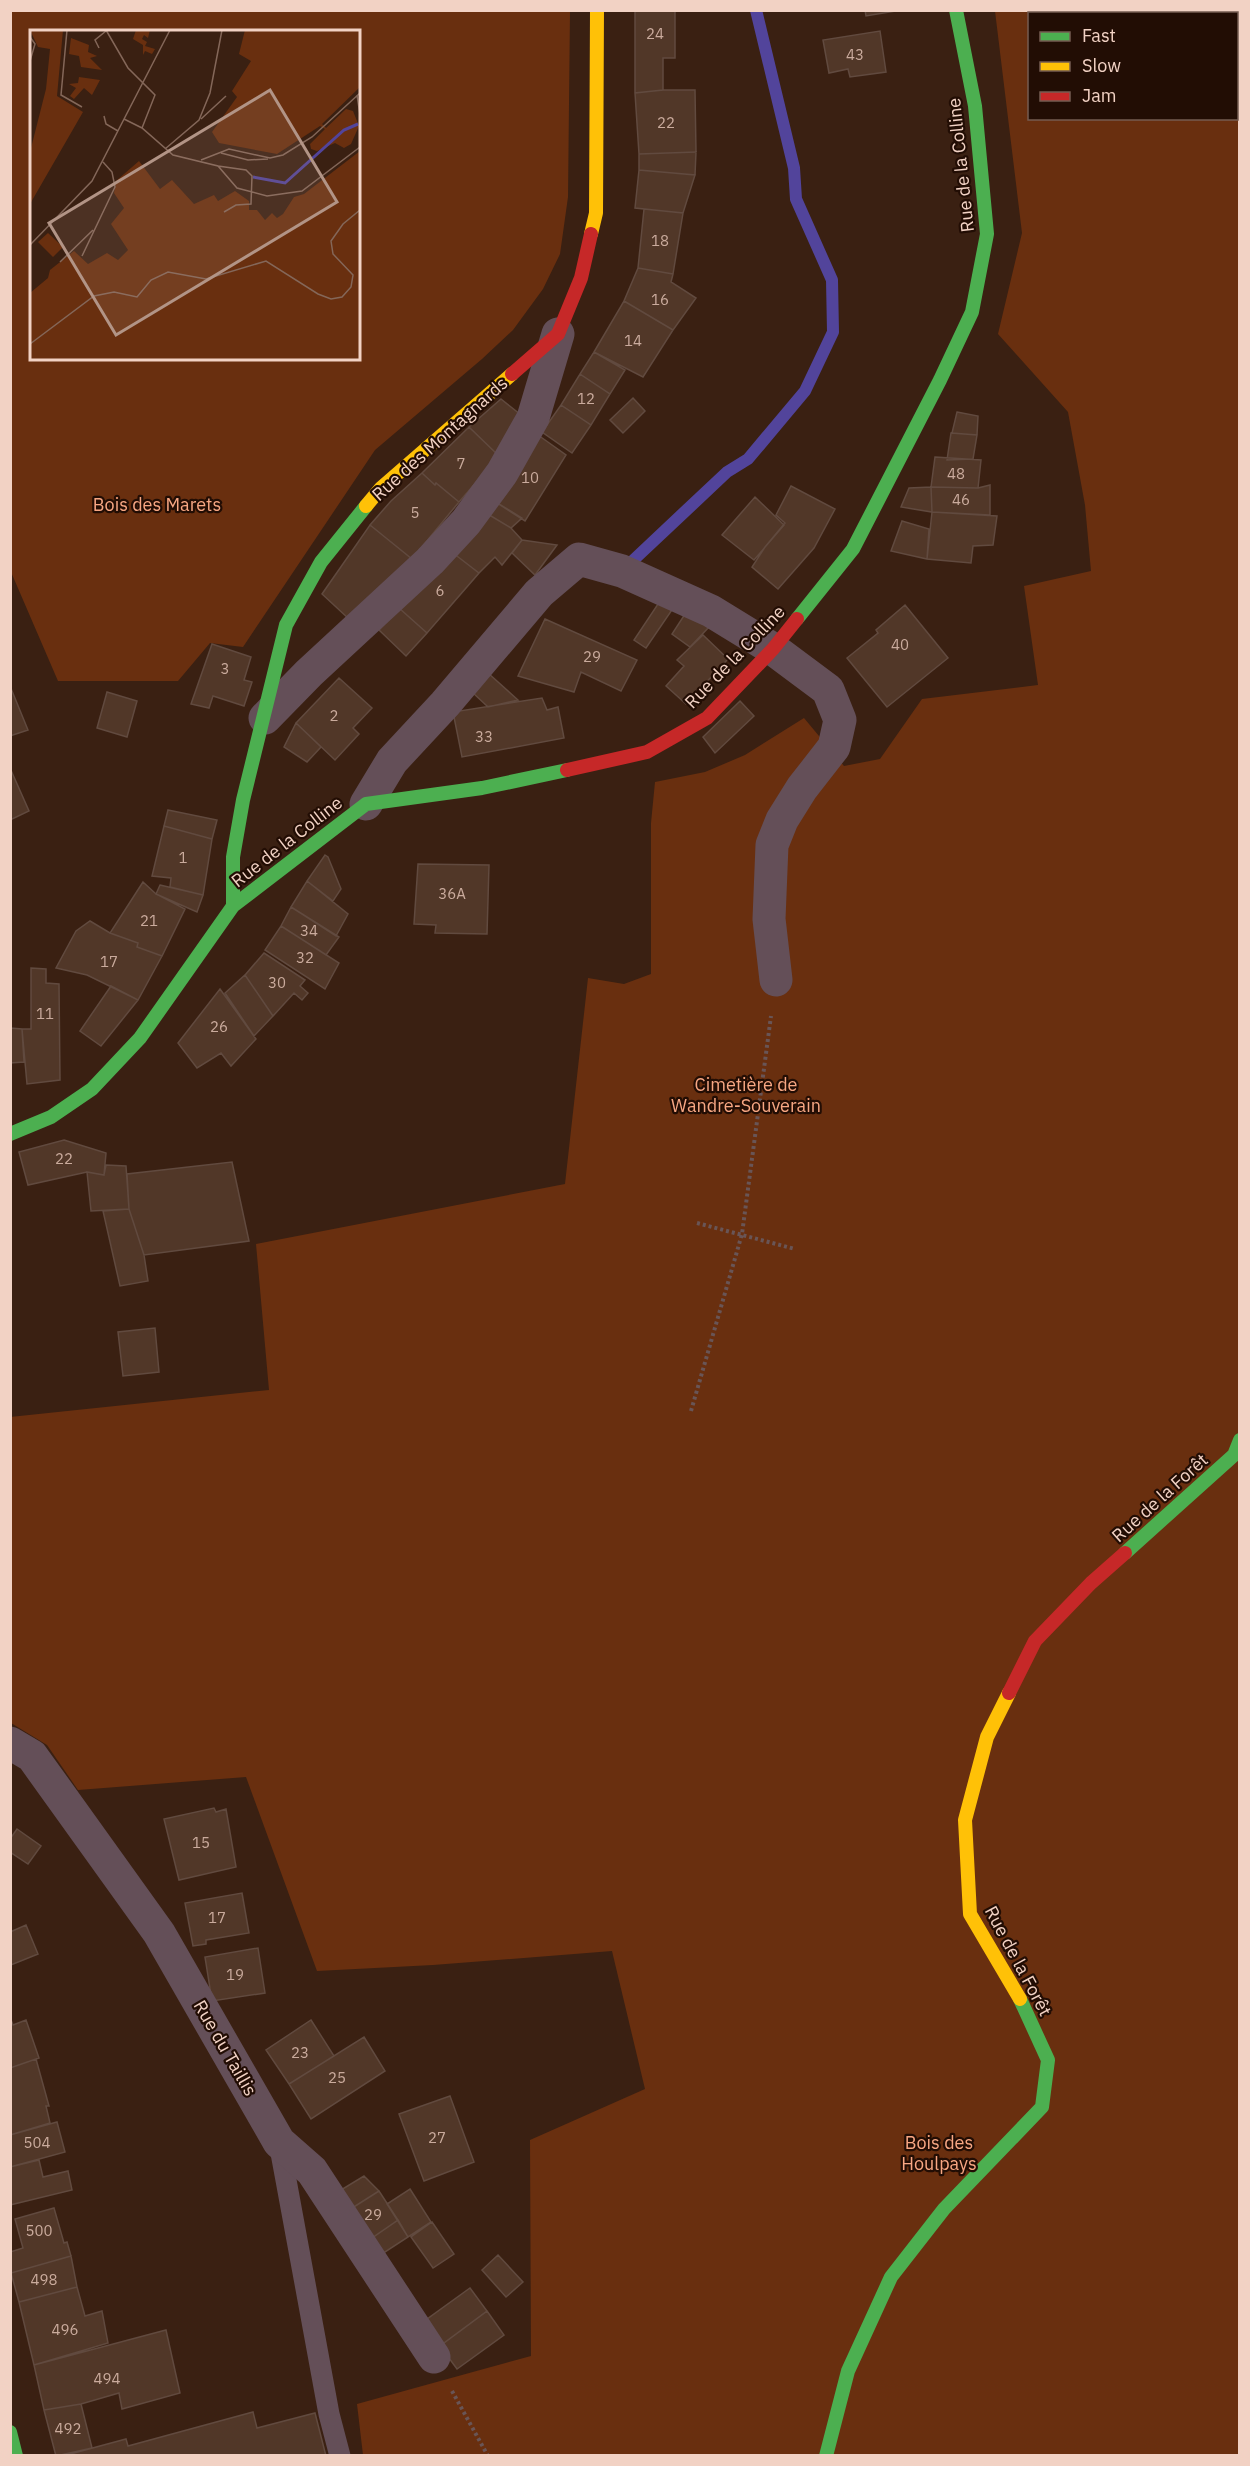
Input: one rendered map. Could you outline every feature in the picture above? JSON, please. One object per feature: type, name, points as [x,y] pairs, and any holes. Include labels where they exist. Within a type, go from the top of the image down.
[{"type":"street","name":"Rue des Montagnards","points":[[265,718],[309,673],[430,561],[466,522],[502,473],[533,418],[558,334],[581,278],[596,213],[597,10]]},
{"type":"street","name":"Rue de la Colline","points":[[10,1134],[51,1117],[92,1089],[140,1038],[234,906],[366,804],[482,788],[647,752],[707,718],[773,649],[853,549],[940,380],[972,312],[987,234],[975,106],[956,10]]},
{"type":"street","name":"Rue des Montagnards","points":[[234,906],[233,857],[243,800],[286,625],[321,562],[381,488],[558,334]]},
{"type":"street","points":[[366,804],[392,761],[445,704],[539,594],[579,559],[622,571],[711,611],[773,649],[828,690],[840,720],[834,747],[782,820],[772,845],[769,919],[776,980]]},
{"type":"street","name":"Rue de la Forêt","points":[[826,2456],[848,2371],[891,2277],[944,2209],[1042,2107],[1048,2060],[1018,1997],[970,1914],[965,1820],[987,1737],[1035,1641],[1091,1583],[1234,1455],[1239,1440]]},
{"type":"street","name":"Rue du Taillis","points":[[10,1743],[32,1756],[159,1933],[279,2142],[312,2171],[434,2357]]},
{"type":"street","points":[[10,2432],[16,2456]]},
{"type":"lane","points":[[279,2142],[329,2414],[340,2456]]},
{"type":"path","points":[[691,1411],[742,1234],[776,980]]},
{"type":"path","points":[[696,1223],[795,1249]]},
{"type":"path","points":[[434,2357],[488,2456]]},
{"type":"green space","name":"Bois des Marets","points":[[10,11],[570,11],[568,197],[560,254],[543,289],[513,330],[375,450],[243,647],[210,643],[178,681],[58,681],[11,572]]},
{"type":"green space","points":[[995,11],[1239,11],[1239,2455],[363,2455],[357,2404],[531,2356],[530,2140],[645,2089],[612,1951],[433,1965],[317,1971],[246,1777],[78,1790],[47,1745],[11,1723],[10,1417],[269,1390],[256,1244],[565,1184],[588,978],[624,984],[651,974],[651,823],[655,782],[705,772],[745,755],[804,718],[844,766],[880,759],[922,699],[1038,685],[1024,586],[1091,571],[1085,505],[1068,412],[998,334],[1022,233]]},
{"type":"building","points":[[635,10],[675,10],[675,58],[663,58],[663,90],[635,93]]},
{"type":"building","points":[[865,10],[895,10],[895,11],[866,16]]},
{"type":"building","points":[[880,31],[886,72],[850,77],[848,69],[829,73],[823,40]]},
{"type":"building","points":[[695,90],[696,152],[639,154],[635,93]]},
{"type":"building","points":[[696,152],[695,175],[639,170],[639,154]]},
{"type":"building","points":[[639,170],[695,175],[683,213],[635,208]]},
{"type":"building","points":[[644,209],[683,213],[673,274],[638,268]]},
{"type":"building","points":[[638,268],[673,274],[671,282],[696,298],[673,330],[624,301]]},
{"type":"building","points":[[624,301],[673,330],[643,377],[594,352]]},
{"type":"building","points":[[594,352],[625,370],[610,394],[580,374]]},
{"type":"building","points":[[580,374],[610,394],[591,425],[561,405]]},
{"type":"building","points":[[633,398],[645,411],[623,433],[610,420]]},
{"type":"building","points":[[501,399],[521,415],[499,456],[469,427]]},
{"type":"building","points":[[561,405],[591,425],[572,453],[542,432]]},
{"type":"building","points":[[957,412],[978,416],[977,435],[952,433]]},
{"type":"building","points":[[469,427],[499,456],[459,502],[422,473]]},
{"type":"building","points":[[951,433],[977,435],[973,459],[947,460]]},
{"type":"building","points":[[538,435],[566,455],[525,521],[494,501]]},
{"type":"building","points":[[935,457],[981,460],[978,488],[931,487]]},
{"type":"building","points":[[422,473],[459,502],[412,559],[370,525],[391,501]]},
{"type":"building","points":[[990,485],[990,515],[932,512],[931,487],[978,488]]},
{"type":"building","points":[[791,486],[835,509],[814,548],[778,589],[752,567],[785,523],[776,515]]},
{"type":"building","points":[[931,487],[932,512],[901,507],[909,488]]},
{"type":"building","points":[[755,497],[784,525],[754,560],[722,535]]},
{"type":"building","points":[[494,501],[522,518],[511,528],[486,513]]},
{"type":"building","points":[[932,512],[997,516],[993,545],[973,546],[971,563],[927,559]]},
{"type":"building","points":[[486,513],[511,528],[522,540],[502,565],[495,557],[479,573],[453,553]]},
{"type":"building","points":[[902,521],[929,529],[927,559],[891,551]]},
{"type":"building","points":[[370,525],[412,559],[349,619],[322,594]]},
{"type":"building","points":[[522,540],[557,545],[535,575],[512,553]]},
{"type":"building","points":[[453,553],[479,573],[427,633],[399,608]]},
{"type":"building","points":[[664,595],[676,604],[646,648],[634,640]]},
{"type":"building","points":[[905,605],[948,658],[887,707],[847,658],[878,633],[876,630]]},
{"type":"building","points":[[399,608],[427,633],[406,656],[379,630]]},
{"type":"building","points":[[687,611],[711,625],[690,647],[672,634]]},
{"type":"building","points":[[545,619],[637,660],[621,691],[581,672],[574,692],[518,676]]},
{"type":"building","points":[[703,635],[728,659],[686,704],[666,686],[684,666],[677,660]]},
{"type":"building","points":[[212,644],[251,657],[244,680],[252,682],[244,706],[213,696],[209,708],[191,704]]},
{"type":"building","points":[[488,673],[518,700],[488,707],[472,692]]},
{"type":"building","points":[[339,678],[372,708],[353,728],[359,734],[335,760],[296,723]]},
{"type":"building","points":[[10,686],[28,730],[10,736]]},
{"type":"building","points":[[107,692],[137,701],[127,737],[97,728]]},
{"type":"building","points":[[542,698],[547,710],[558,707],[564,738],[462,757],[453,712]]},
{"type":"building","points":[[740,701],[754,716],[715,753],[703,737]]},
{"type":"building","points":[[296,723],[321,747],[307,762],[284,747]]},
{"type":"building","points":[[10,768],[29,811],[10,820]]},
{"type":"building","points":[[168,810],[217,820],[212,839],[164,826]]},
{"type":"building","points":[[164,826],[212,839],[203,895],[170,887],[171,878],[152,876]]},
{"type":"building","points":[[325,855],[328,857],[341,889],[333,901],[307,881]]},
{"type":"building","points":[[418,864],[489,865],[487,934],[435,933],[436,925],[414,924]]},
{"type":"building","points":[[307,881],[348,914],[336,936],[291,907]]},
{"type":"building","points":[[143,882],[156,894],[185,909],[162,956],[137,947],[138,943],[110,933]]},
{"type":"building","points":[[160,885],[203,895],[197,912],[156,894]]},
{"type":"building","points":[[291,907],[339,937],[326,955],[281,926]]},
{"type":"building","points":[[90,921],[110,933],[138,943],[137,947],[162,956],[138,1000],[87,975],[56,968],[76,931]]},
{"type":"building","points":[[281,926],[339,963],[325,989],[265,950]]},
{"type":"building","points":[[264,953],[305,980],[300,986],[308,993],[302,1000],[294,993],[273,1016],[245,975]]},
{"type":"building","points":[[31,968],[46,969],[46,983],[59,984],[60,1080],[27,1084],[22,1029],[31,1029]]},
{"type":"building","points":[[245,975],[273,1016],[254,1036],[225,993]]},
{"type":"building","points":[[111,986],[138,1000],[101,1046],[80,1031]]},
{"type":"building","points":[[220,989],[256,1039],[231,1066],[221,1053],[197,1068],[178,1043]]},
{"type":"building","points":[[10,1028],[22,1029],[24,1062],[10,1063]]},
{"type":"building","points":[[64,1140],[106,1153],[104,1175],[87,1172],[28,1185],[19,1152]]},
{"type":"building","points":[[232,1162],[249,1241],[144,1255],[129,1209],[127,1174]]},
{"type":"building","points":[[106,1165],[126,1166],[129,1209],[91,1211],[87,1172],[104,1175]]},
{"type":"building","points":[[129,1209],[144,1255],[148,1281],[120,1286],[103,1211]]},
{"type":"building","points":[[155,1328],[159,1372],[123,1376],[118,1332]]},
{"type":"building","points":[[214,1808],[216,1812],[226,1809],[236,1867],[179,1880],[164,1819]]},
{"type":"building","points":[[17,1829],[41,1846],[28,1864],[10,1852],[10,1839]]},
{"type":"building","points":[[242,1893],[249,1933],[206,1940],[206,1944],[193,1946],[185,1903]]},
{"type":"building","points":[[26,1925],[38,1954],[11,1965],[10,1932]]},
{"type":"building","points":[[258,1948],[265,1993],[212,2001],[205,1957]]},
{"type":"building","points":[[10,2017],[13,2025],[26,2020],[39,2058],[10,2068]]},
{"type":"building","points":[[311,2020],[334,2056],[289,2084],[266,2050]]},
{"type":"building","points":[[364,2037],[385,2071],[311,2119],[289,2084]]},
{"type":"building","points":[[36,2059],[49,2106],[46,2106],[50,2123],[10,2135],[10,2068]]},
{"type":"building","points":[[450,2096],[474,2162],[424,2181],[399,2114]]},
{"type":"building","points":[[57,2122],[65,2152],[10,2167],[10,2135]]},
{"type":"building","points":[[39,2160],[43,2177],[68,2171],[72,2190],[10,2205],[10,2167]]},
{"type":"building","points":[[364,2176],[379,2191],[349,2210],[336,2193]]},
{"type":"building","points":[[410,2189],[431,2222],[408,2237],[387,2204]]},
{"type":"building","points":[[379,2191],[398,2220],[372,2238],[349,2210]]},
{"type":"building","points":[[54,2208],[64,2243],[67,2242],[71,2256],[11,2273],[10,2252],[23,2248],[15,2219]]},
{"type":"building","points":[[398,2220],[408,2237],[382,2254],[372,2238]]},
{"type":"building","points":[[432,2222],[454,2254],[433,2268],[411,2237]]},
{"type":"building","points":[[498,2255],[523,2282],[506,2297],[482,2270]]},
{"type":"building","points":[[71,2256],[77,2287],[19,2302],[11,2273]]},
{"type":"building","points":[[77,2287],[85,2316],[102,2311],[108,2343],[34,2365],[19,2302]]},
{"type":"building","points":[[470,2288],[487,2311],[440,2346],[423,2322]]},
{"type":"building","points":[[487,2311],[504,2335],[457,2369],[440,2346]]},
{"type":"building","points":[[166,2330],[180,2393],[122,2409],[119,2393],[81,2404],[44,2410],[34,2365]]},
{"type":"building","points":[[81,2404],[92,2448],[56,2456],[44,2410]]},
{"type":"building","points":[[253,2412],[257,2428],[315,2413],[326,2456],[63,2456],[126,2439],[128,2446]]},
{"type":"waterway","points":[[625,568],[727,472],[748,459],[805,391],[833,332],[832,280],[796,199],[794,168],[756,10]]},
{"type":"traffic: fast","points":[[797,619],[853,549],[940,380],[972,312],[987,234],[975,106],[956,10]]},
{"type":"traffic: fast","points":[[233,906],[233,857],[243,800],[286,625],[321,562],[366,506]]},
{"type":"traffic: fast","points":[[10,1134],[51,1117],[92,1089],[140,1038],[233,906],[366,804],[482,788],[567,770]]},
{"type":"traffic: fast","points":[[1125,1553],[1234,1455],[1240,1440]]},
{"type":"traffic: fast","points":[[826,2456],[848,2371],[891,2277],[944,2209],[1042,2107],[1048,2060],[1020,1999]]},
{"type":"traffic: fast","points":[[10,2432],[16,2456]]},
{"type":"traffic: slow","points":[[591,234],[596,213],[597,10]]},
{"type":"traffic: slow","points":[[366,506],[381,488],[512,374]]},
{"type":"traffic: slow","points":[[1009,1693],[987,1737],[965,1820],[970,1914],[1020,1999]]},
{"type":"traffic: jam","points":[[512,374],[558,334],[581,278],[591,234]]},
{"type":"traffic: jam","points":[[567,770],[647,752],[707,718],[773,649],[797,619]]},
{"type":"traffic: jam","points":[[1009,1693],[1035,1641],[1091,1583],[1125,1553]]},
{"type":"park label","name":"Cimetière de Wandre-Souverain","points":[[746,1095]]},
{"type":"park label","name":"Bois des Houlpays","points":[[939,2153]]}]
